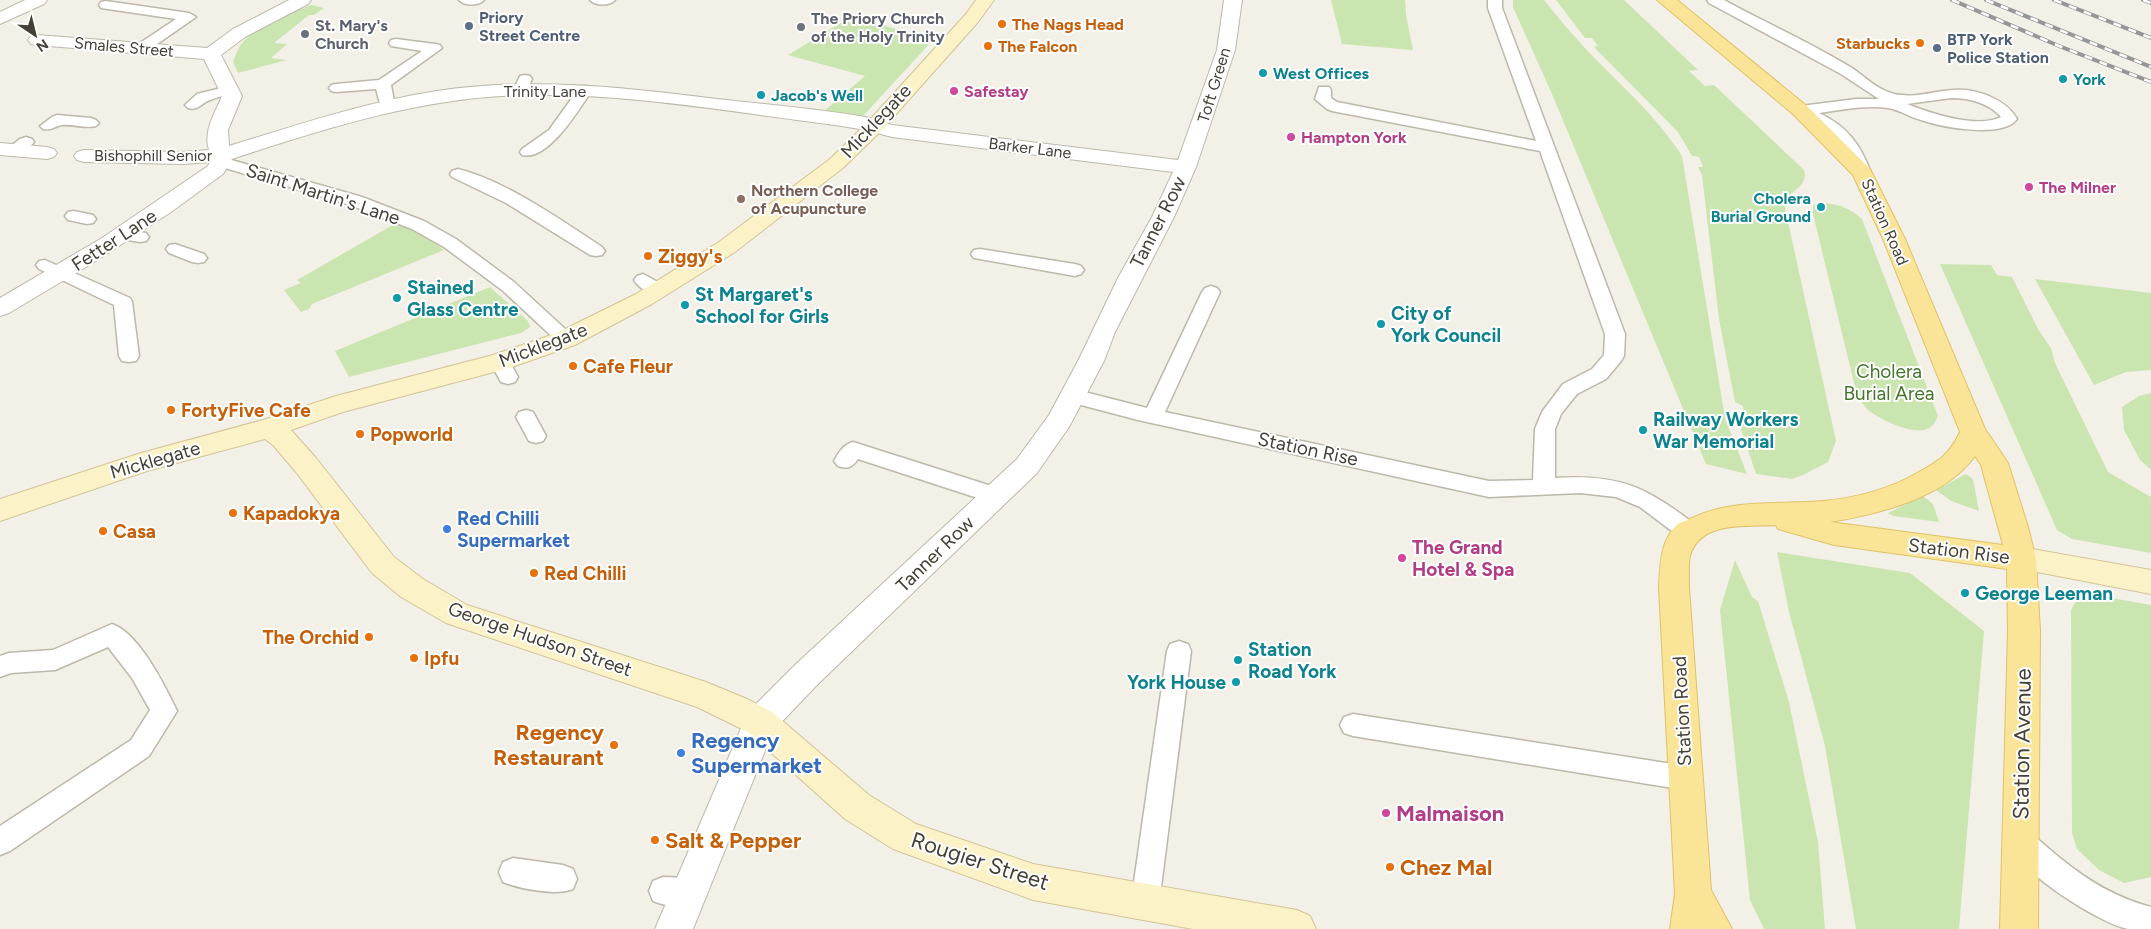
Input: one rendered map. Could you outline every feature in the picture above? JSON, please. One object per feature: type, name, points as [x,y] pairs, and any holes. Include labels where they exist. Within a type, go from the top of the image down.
[{"type":"main road","name":"Micklegate","points":[[0,510],[141,464],[269,428],[336,405],[504,369],[566,339],[651,285],[727,247],[837,162],[874,126],[972,18],[985,0]]},
{"type":"main road","name":"Station Road","points":[[1666,0],[1801,111],[1863,173],[1894,239],[1974,432],[1994,463],[2014,527],[2020,559]]},
{"type":"main road","name":"George Hudson Street","points":[[269,428],[283,438],[306,465],[383,565],[412,588],[457,614],[706,696],[760,722]]},
{"type":"main road","points":[[1689,532],[1718,518],[1741,514],[1768,515],[1834,510],[1872,504],[1901,493],[1938,475],[1953,465],[1965,450],[1974,432]]},
{"type":"main road","name":"Station Rise","points":[[1768,515],[1834,534],[2020,559],[2151,582]]},
{"type":"main road","name":"Station Road","points":[[1689,532],[1682,540],[1674,558],[1674,588],[1685,745],[1691,912],[1713,929]]},
{"type":"main road","name":"Station Avenue","points":[[2019,929],[2024,631],[2020,559]]},
{"type":"main road","name":"Rougier Street","points":[[760,722],[857,806],[906,837],[1033,882],[1297,929]]},
{"type":"street","points":[[0,19],[38,0]]},
{"type":"street","points":[[222,158],[216,138],[232,96],[211,54],[239,33],[302,0]]},
{"type":"street","name":"Toft Green","points":[[1186,167],[1226,50],[1233,0]]},
{"type":"street","name":"Smales Street","points":[[37,40],[149,53],[211,54]]},
{"type":"street","name":"Trinity Lane","points":[[222,158],[297,131],[527,74],[585,90],[771,111],[874,126]]},
{"type":"street","name":"Barker Lane","points":[[874,126],[892,131],[1186,167]]},
{"type":"street","points":[[13,147],[48,153]]},
{"type":"street","name":"Bishophill Senior","points":[[84,156],[222,158]]},
{"type":"street","name":"Fetter Lane","points":[[0,308],[53,269],[127,232],[167,205],[216,170],[222,158]]},
{"type":"street","name":"Tanner Row","points":[[674,929],[676,892],[760,722],[806,675],[1027,466],[1060,420],[1073,396],[1124,277],[1163,217],[1186,167]]},
{"type":"lane","points":[[466,0],[477,0]]},
{"type":"lane","points":[[597,0],[608,0]]},
{"type":"lane","points":[[1495,0],[1495,8],[1615,334],[1614,356],[1599,374],[1570,389],[1552,412],[1545,429],[1544,487]]},
{"type":"lane","points":[[1714,0],[1854,76],[1885,95],[1905,99],[1950,92],[1972,94],[2006,112],[2009,119],[1998,124],[1953,123],[1926,117],[1890,104],[1801,111]]},
{"type":"lane","points":[[1719,0],[1752,9],[1842,57],[1854,76]]},
{"type":"lane","points":[[116,4],[189,17],[149,53]]},
{"type":"lane","points":[[336,88],[383,84],[434,48],[396,43]]},
{"type":"lane","points":[[383,84],[388,107]]},
{"type":"lane","points":[[193,105],[202,97],[229,90]]},
{"type":"lane","points":[[528,152],[554,133],[585,90]]},
{"type":"lane","points":[[1324,90],[1322,99],[1332,106],[1548,148]]},
{"type":"lane","points":[[48,126],[57,120],[91,123]]},
{"type":"lane","name":"Saint Martin's Lane","points":[[222,158],[356,201],[418,225],[450,243],[508,286],[566,339]]},
{"type":"lane","points":[[458,174],[492,187],[526,206],[596,251]]},
{"type":"lane","points":[[175,249],[198,258]]},
{"type":"lane","points":[[980,254],[1075,270]]},
{"type":"lane","points":[[53,269],[123,302],[129,356]]},
{"type":"lane","points":[[1153,416],[1211,292]]},
{"type":"lane","name":"Station Rise","points":[[1073,396],[1153,416],[1489,489],[1526,490],[1544,487],[1587,486],[1616,489],[1633,494],[1651,504],[1689,532]]},
{"type":"lane","points":[[526,417],[536,436]]},
{"type":"lane","points":[[845,461],[853,450],[996,496]]},
{"type":"lane","points":[[0,667],[9,662],[55,660],[112,634],[134,657],[164,711],[140,748],[0,842]]},
{"type":"lane","points":[[1145,903],[1179,651]]},
{"type":"lane","points":[[1353,725],[1685,778]]},
{"type":"lane","points":[[2020,842],[2045,865],[2083,892],[2111,908],[2151,921]]},
{"type":"lane","points":[[513,872],[563,879]]},
{"type":"green space","points":[[1331,0],[1405,0],[1413,50],[1342,44]]},
{"type":"green space","points":[[1513,0],[1544,0],[1584,47],[1660,126],[1682,156],[1725,418],[1747,474],[1706,464],[1552,94],[1513,7]]},
{"type":"green space","points":[[1556,0],[1624,0],[1698,70],[1689,71],[1705,86],[1714,85],[1804,170],[1805,177],[1803,182],[1788,197],[1785,208],[1836,441],[1828,462],[1792,479],[1756,474],[1738,421],[1744,419],[1743,406],[1735,402],[1719,319],[1702,175],[1698,167],[1703,167],[1699,157],[1692,156],[1678,132],[1594,47],[1598,46],[1592,38],[1585,38]]},
{"type":"green space","points":[[311,5],[324,8],[314,15],[309,15],[274,43],[287,44],[271,58],[287,60],[238,73],[233,62],[237,51],[244,41],[258,29]]},
{"type":"green space","points":[[852,16],[933,40],[863,116],[824,111],[865,76],[788,55]]},
{"type":"green space","name":"Cholera Burial Area","points":[[1819,203],[1842,207],[1852,211],[1862,219],[1938,416],[1933,425],[1926,429],[1918,430],[1900,427],[1882,419],[1867,409],[1857,395],[1813,214],[1813,205]]},
{"type":"green space","points":[[398,222],[416,229],[444,250],[312,304],[309,309],[301,312],[284,290],[301,283],[297,280]]},
{"type":"green space","points":[[1940,264],[1991,265],[1997,275],[2012,277],[2039,331],[2051,348],[2055,363],[2108,472],[2151,497],[2151,553],[2072,539],[2057,530]]},
{"type":"green space","points":[[2035,279],[2151,293],[2151,370],[2126,372],[2094,385]]},
{"type":"green space","points":[[490,287],[528,321],[530,327],[521,333],[349,377],[335,351]]},
{"type":"green space","points":[[2151,393],[2151,470],[2140,460],[2124,430],[2122,407],[2139,396]]},
{"type":"green space","points":[[1966,474],[1973,479],[1979,511],[1951,501],[1936,490]]},
{"type":"green space","points":[[1923,496],[1933,504],[1939,522],[1893,516],[1888,513]]},
{"type":"green space","points":[[1777,552],[1910,573],[1984,631],[1959,929],[1856,929],[1825,746],[1789,612]]},
{"type":"green space","points":[[1735,560],[1752,597],[1758,601],[1789,702],[1818,842],[1825,929],[1764,929],[1750,900],[1720,610]]},
{"type":"green space","points":[[2094,595],[2151,605],[2151,877],[2124,883],[2099,870],[2077,849],[2072,833],[2071,610],[2079,596]]},
{"type":"railway","points":[[1952,0],[2059,46],[2151,82]]},
{"type":"railway","points":[[1986,0],[2151,67]]},
{"type":"railway","points":[[2054,0],[2151,38]]},
{"type":"railway","points":[[2143,0],[2151,3]]},
{"type":"place","name":"The Nags Head","points":[[1002,24]]},
{"type":"place","name":"Priory Street Centre","points":[[469,26]]},
{"type":"place","name":"The Priory Church of the Holy Trinity","points":[[801,27]]},
{"type":"place","name":"St. Mary's Church","points":[[305,34]]},
{"type":"place","name":"Starbucks","points":[[1920,43]]},
{"type":"place","name":"The Falcon","points":[[988,46]]},
{"type":"place","name":"BTP York Police Station","points":[[1937,48]]},
{"type":"place","name":"West Offices","points":[[1263,73]]},
{"type":"place","name":"York","points":[[2063,79]]},
{"type":"place","name":"Safestay","points":[[954,91]]},
{"type":"place","name":"Jacob's Well","points":[[761,95]]},
{"type":"place","name":"Hampton York","points":[[1291,137]]},
{"type":"place","name":"The Milner","points":[[2029,187]]},
{"type":"place","name":"Northern College of Acupuncture","points":[[741,199]]},
{"type":"place","name":"Cholera Burial Ground","points":[[1821,207]]},
{"type":"place","name":"Ziggy's","points":[[648,256]]},
{"type":"place","name":"Stained Glass Centre","points":[[397,298]]},
{"type":"place","name":"St Margaret's School for Girls","points":[[685,305]]},
{"type":"place","name":"City of York Council","points":[[1381,324]]},
{"type":"place","name":"Cafe Fleur","points":[[573,366]]},
{"type":"place","name":"FortyFive Cafe","points":[[171,410]]},
{"type":"place","name":"Railway Workers War Memorial","points":[[1643,430]]},
{"type":"place","name":"Popworld","points":[[360,434]]},
{"type":"place","name":"Kapadokya","points":[[233,513]]},
{"type":"place","name":"Red Chilli Supermarket","points":[[447,529]]},
{"type":"place","name":"Casa","points":[[103,531]]},
{"type":"place","name":"The Grand Hotel & Spa","points":[[1402,558]]},
{"type":"place","name":"Red Chilli","points":[[534,573]]},
{"type":"place","name":"George Leeman","points":[[1965,593]]},
{"type":"place","name":"The Orchid","points":[[369,637]]},
{"type":"place","name":"Ipfu","points":[[414,658]]},
{"type":"place","name":"Station Road York","points":[[1238,660]]},
{"type":"place","name":"York House","points":[[1236,682]]},
{"type":"place","name":"Regency Restaurant","points":[[614,745]]},
{"type":"place","name":"Regency Supermarket","points":[[681,753]]},
{"type":"place","name":"Malmaison","points":[[1386,813]]},
{"type":"place","name":"Salt & Pepper","points":[[655,840]]},
{"type":"place","name":"Chez Mal","points":[[1390,867]]}]
